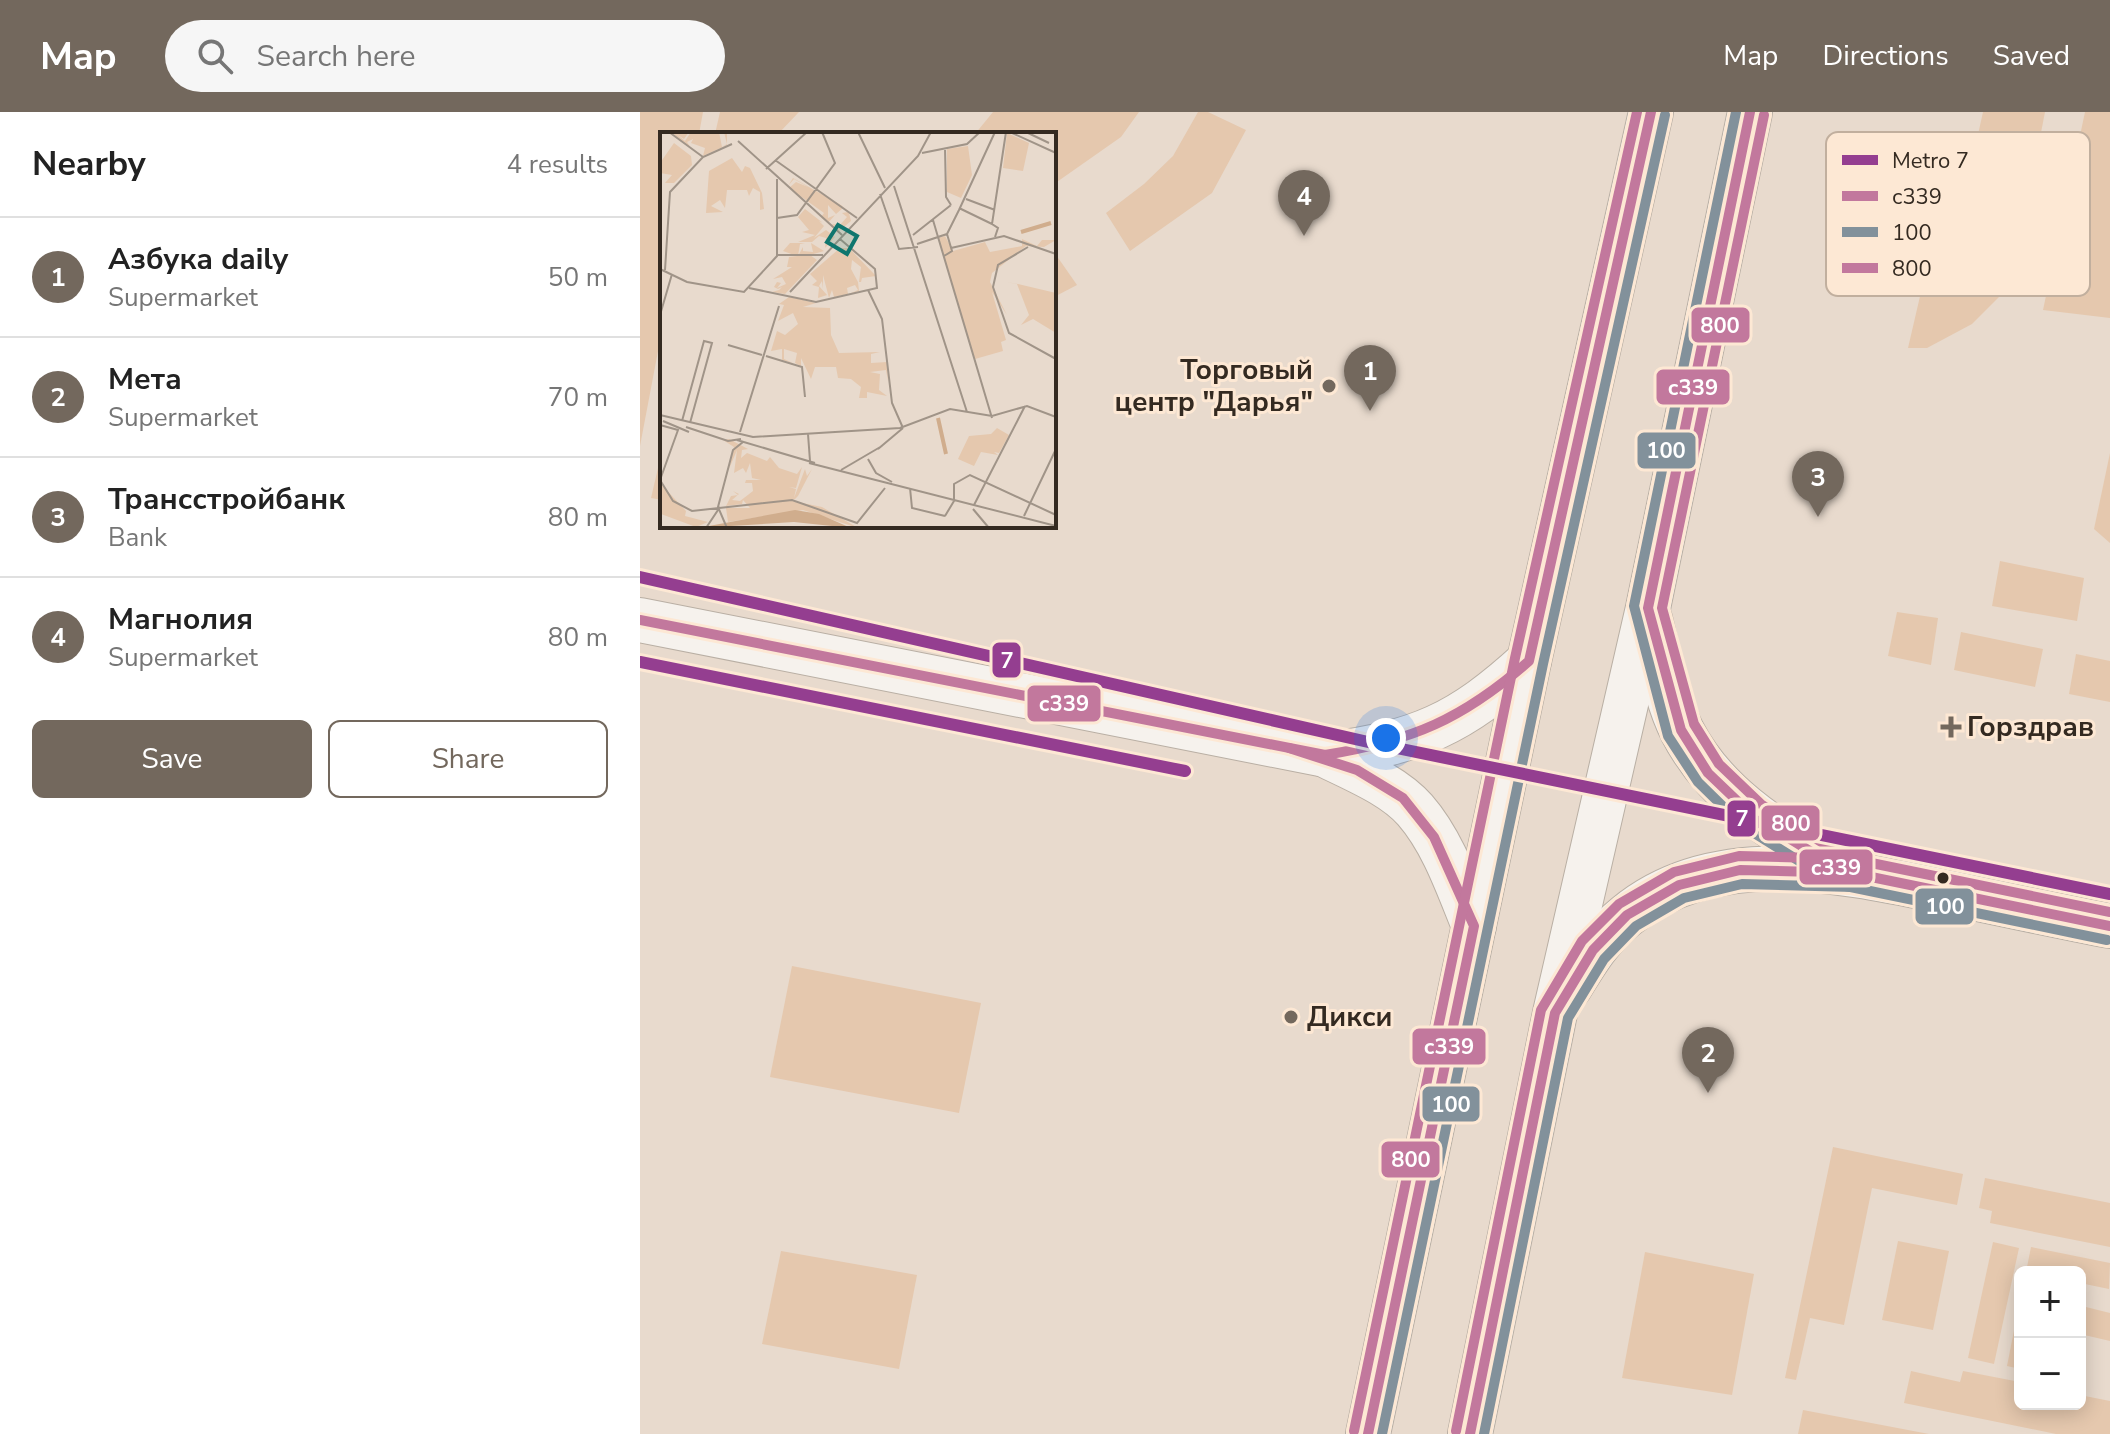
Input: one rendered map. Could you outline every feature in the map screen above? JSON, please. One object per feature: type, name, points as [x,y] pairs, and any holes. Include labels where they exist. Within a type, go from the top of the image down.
[{"type":"main road","points":[[1368,1434],[1529,661],[1651,112]]},
{"type":"main road","points":[[1470,1434],[1555,1013],[1648,608],[1750,112]]},
{"type":"main road","points":[[1648,608],[1681,730],[1708,773],[1753,816],[1842,871]]},
{"type":"main road","points":[[640,620],[1325,755],[1370,777],[1414,809],[1446,859],[1474,926]]},
{"type":"main road","points":[[1325,755],[1376,748],[1439,729],[1490,697],[1529,661]]},
{"type":"main road","points":[[1555,1013],[1593,950],[1627,915],[1679,885],[1740,870],[1842,871],[2110,926]]},
{"type":"shaded area","points":[[640,112],[703,112],[699,132],[660,132],[660,341],[640,446]]},
{"type":"shaded area","points":[[720,112],[799,112],[780,132],[715,132]]},
{"type":"shaded area","points":[[993,112],[1139,112],[1121,137],[1056,183],[1056,132],[977,132]]},
{"type":"shaded area","points":[[1198,112],[1208,112],[1246,130],[1212,193],[1130,251],[1106,213],[1144,184],[1173,156]]},
{"type":"shaded area","points":[[1983,112],[2045,112],[2041,132],[1979,132]]},
{"type":"shaded area","points":[[2085,112],[2110,112],[2110,318],[2043,310],[2046,296],[2090,296],[2090,132],[2081,132]]},
{"type":"shaded area","points":[[1056,255],[1077,285],[1056,296]]},
{"type":"shaded area","points":[[1920,296],[2000,296],[1972,324],[1927,348],[1908,348]]},
{"type":"shaded area","points":[[2110,453],[2110,543],[2094,529]]},
{"type":"shaded area","points":[[660,460],[660,500],[651,498]]},
{"type":"shaded area","points":[[2000,561],[2084,578],[2077,621],[1992,606]]},
{"type":"shaded area","points":[[1897,612],[1938,618],[1931,665],[1888,656]]},
{"type":"shaded area","points":[[1961,632],[2043,649],[2035,687],[1954,670]]},
{"type":"shaded area","points":[[2076,654],[2110,661],[2110,702],[2069,694]]},
{"type":"shaded area","points":[[792,966],[981,1003],[959,1113],[770,1077]]},
{"type":"shaded area","points":[[1833,1147],[1963,1174],[1957,1205],[1872,1188],[1844,1325],[1810,1318],[1796,1380],[1785,1378]]},
{"type":"shaded area","points":[[1985,1178],[2110,1203],[2110,1247],[1990,1223],[1992,1211],[1979,1208]]},
{"type":"shaded area","points":[[1898,1241],[1949,1251],[1933,1330],[1882,1320]]},
{"type":"shaded area","points":[[1993,1242],[2019,1248],[1994,1364],[1968,1358]]},
{"type":"shaded area","points":[[2031,1247],[2110,1263],[2109,1289],[2086,1284],[2086,1266],[2027,1266]]},
{"type":"shaded area","points":[[781,1251],[917,1275],[899,1369],[762,1344]]},
{"type":"shaded area","points":[[1645,1252],[1754,1274],[1732,1395],[1622,1378]]},
{"type":"shaded area","points":[[2086,1307],[2110,1313],[2110,1341],[2086,1335]]},
{"type":"shaded area","points":[[2014,1330],[2014,1368],[2007,1366]]},
{"type":"shaded area","points":[[1911,1371],[1960,1382],[1963,1371],[2014,1381],[2014,1410],[2086,1410],[2086,1396],[2110,1401],[2110,1434],[2056,1434],[1904,1403]]},
{"type":"shaded area","points":[[1803,1410],[1929,1434],[1798,1434]]},
{"type":"metro line","name":"7","points":[[640,577],[1377,744],[2110,894]]},
{"type":"metro line","name":"7","points":[[640,662],[1185,771]]},
{"type":"transit line","name":"800","points":[[1354,1431],[1515,658],[1637,112]]},
{"type":"transit line","name":"с339","points":[[640,620],[1325,755],[1384,743],[1458,713],[1529,661],[1651,112]]},
{"type":"transit line","name":"100","points":[[1736,112],[1634,606],[1668,736],[1698,782],[1743,826],[1836,884],[2107,940]]},
{"type":"transit line","name":"с339","points":[[1750,112],[1648,608],[1681,730],[1708,773],[1753,816],[1842,871],[2110,926]]},
{"type":"transit line","name":"100","points":[[1382,1434],[1543,664],[1665,115]]},
{"type":"transit line","name":"800","points":[[1764,115],[1662,608],[1694,724],[1719,764],[1762,805],[1847,858],[2110,912]]},
{"type":"transit line","name":"с339","points":[[1289,748],[1357,770],[1403,798],[1434,837],[1474,926],[1368,1434]]},
{"type":"transit line","name":"800","points":[[1456,1431],[1541,1010],[1582,941],[1619,904],[1674,872],[1739,856],[1853,859]]},
{"type":"transit line","name":"с339","points":[[1470,1434],[1555,1013],[1593,950],[1627,915],[1679,885],[1740,870],[1853,873]]},
{"type":"transit line","name":"100","points":[[1484,1434],[1568,1018],[1604,959],[1636,926],[1684,898],[1742,884],[1853,887]]},
{"type":"place","name":"Магнолия","points":[[1304,236]]},
{"type":"place","name":"Торговый центр \"Дарья\"","points":[[1329,386]]},
{"type":"place","name":"Азбука daily","points":[[1370,411]]},
{"type":"place","name":"Трансстройбанк","points":[[1818,517]]},
{"type":"place","name":"Горздрав","points":[[1951,727]]},
{"type":"place","name":"Дикси","points":[[1291,1017]]},
{"type":"place","name":"Мета","points":[[1708,1093]]}]
